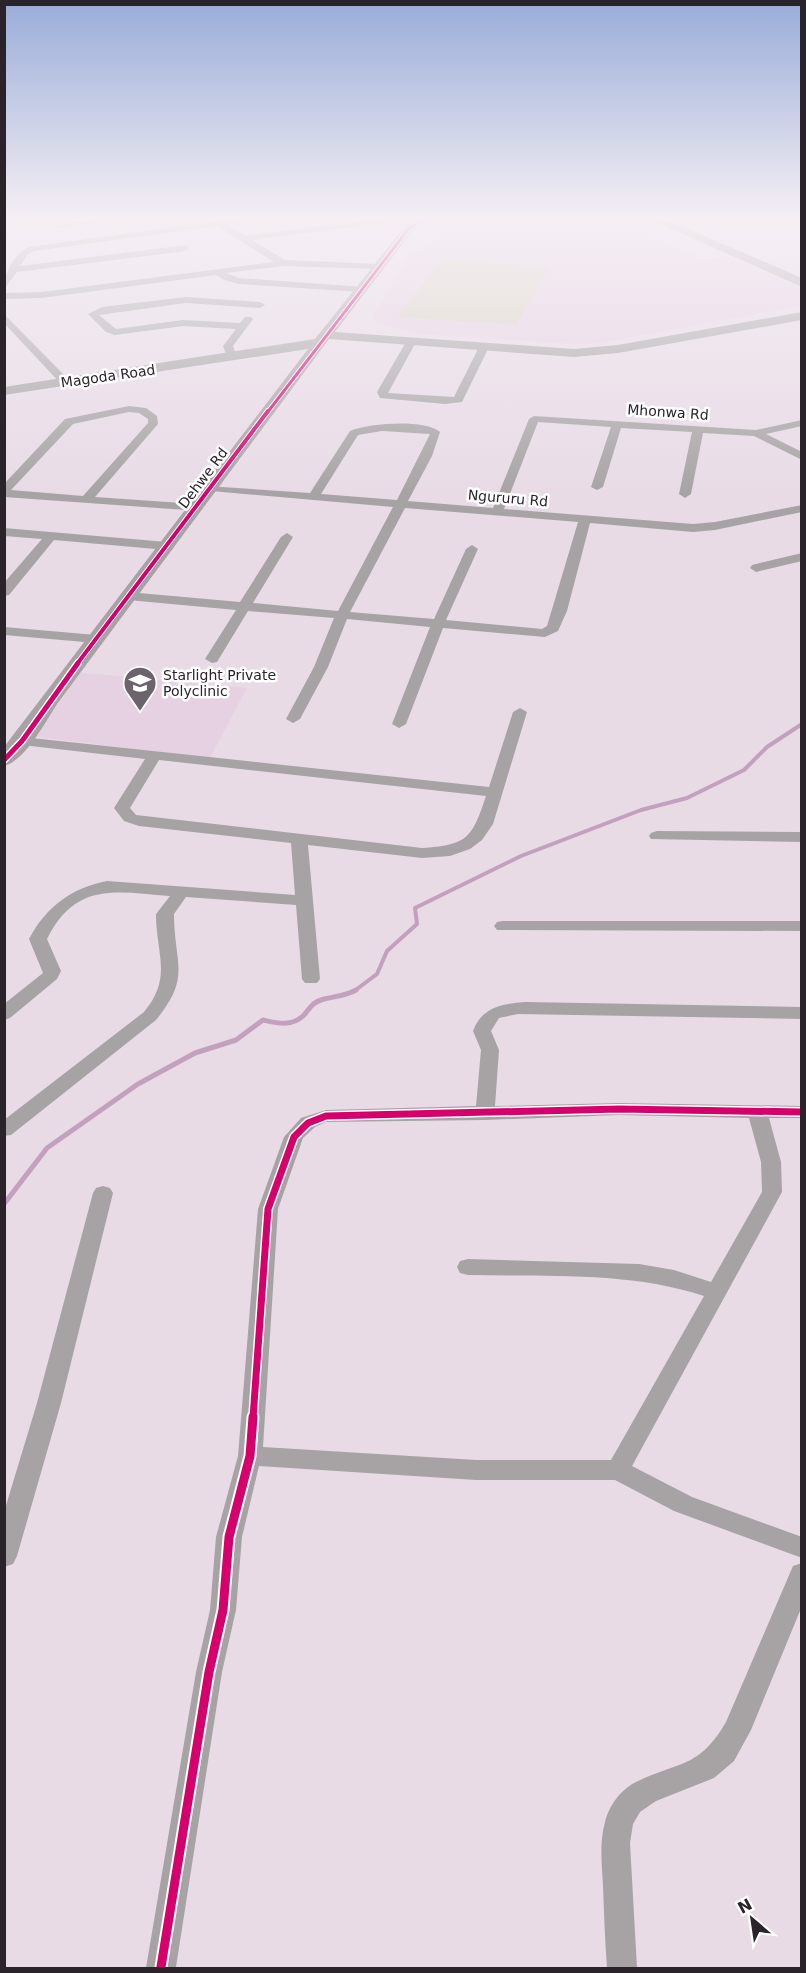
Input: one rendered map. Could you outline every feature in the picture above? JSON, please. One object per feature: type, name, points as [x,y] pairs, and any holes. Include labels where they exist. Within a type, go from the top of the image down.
[{"type":"street","points":[[100,311],[93,314],[109,330],[115,332],[183,323],[242,326]]},
{"type":"street","points":[[232,357],[228,345],[255,311]]},
{"type":"street","name":"Dehwe Rd","points":[[4,760],[22,741],[297,370],[344,311]]},
{"type":"street","name":"Magoda Road","points":[[4,392],[252,354],[322,339],[411,342],[561,352],[598,351],[801,316]]},
{"type":"street","points":[[4,317],[65,382]]},
{"type":"street","points":[[411,342],[382,392],[384,396],[458,400],[484,347]]},
{"type":"street","points":[[252,354],[297,370]]},
{"type":"street","points":[[4,492],[69,421],[129,409],[146,412],[153,418],[153,424],[86,500]]},
{"type":"street","name":"Mhonwa Rd","points":[[497,512],[532,421],[539,419],[756,433],[801,423]]},
{"type":"street","points":[[597,487],[617,424]]},
{"type":"street","points":[[293,719],[321,668],[342,615],[401,504],[433,441],[435,432],[372,427],[359,430],[354,433],[312,498]]},
{"type":"street","points":[[685,494],[698,430]]},
{"type":"street","points":[[756,433],[801,457]]},
{"type":"street","name":"Ngururu Rd","points":[[211,488],[697,528],[801,508]]},
{"type":"street","points":[[4,492],[196,508]]},
{"type":"street","points":[[128,596],[532,634],[550,631],[560,611],[585,519]]},
{"type":"street","points":[[4,532],[167,546]]},
{"type":"street","points":[[4,592],[51,536]]},
{"type":"street","points":[[212,659],[287,537]]},
{"type":"street","points":[[399,724],[438,624],[472,549]]},
{"type":"street","points":[[756,568],[801,557]]},
{"type":"street","points":[[4,631],[96,639]]},
{"type":"street","points":[[154,756],[124,800],[122,808],[130,818],[139,821],[422,853],[450,851],[476,837],[485,824],[520,712]]},
{"type":"street","points":[[22,741],[496,792]]},
{"type":"street","points":[[657,836],[801,837]]},
{"type":"street","points":[[298,839],[311,979]]},
{"type":"street","points":[[4,1014],[51,975],[52,971],[38,939],[45,927],[71,899],[87,890],[107,886],[304,901]]},
{"type":"street","points":[[4,1130],[161,1005],[168,994],[171,975],[165,914],[181,892]]},
{"type":"street","points":[[503,926],[801,926]]},
{"type":"street","points":[[485,1114],[487,1065],[490,1050],[482,1031],[487,1017],[494,1012],[525,1008],[801,1013]]},
{"type":"street","points":[[161,1967],[209,1672],[223,1610],[229,1537],[250,1456],[267,1209],[294,1137],[301,1126],[312,1119],[326,1116],[619,1109],[801,1112]]},
{"type":"street","points":[[618,1470],[772,1192],[774,1179],[772,1167],[757,1112]]},
{"type":"street","points":[[4,1556],[49,1403],[103,1193]]},
{"type":"street","points":[[468,1267],[639,1272],[674,1278],[718,1292]]},
{"type":"street","points":[[250,1456],[476,1470],[618,1470],[683,1504],[801,1548]]},
{"type":"street","points":[[622,1968],[616,1843],[619,1821],[630,1802],[646,1791],[704,1769],[724,1752],[737,1730],[801,1574]]},
{"type":"shaded area","points":[[376,311],[773,311],[599,343],[576,344],[418,334],[378,324],[372,317]]},
{"type":"shaded area","points":[[402,311],[524,311],[516,325],[398,317]]},
{"type":"shaded area","name":"Starlight Private Polyclinic","points":[[75,672],[247,688],[210,758],[29,736]]},
{"type":"waterway","points":[[355,990],[377,974],[387,951],[417,924],[415,908],[521,856],[641,810],[687,798],[744,770],[767,747],[802,724]]},
{"type":"waterway","points":[[4,1204],[47,1148],[138,1084],[195,1053],[236,1040],[263,1020],[294,1022],[316,1002],[355,990]]},
{"type":"cycle path","points":[[4,760],[22,741],[49,701],[344,311]]},
{"type":"cycle path","points":[[161,1967],[209,1672],[223,1610],[229,1537],[250,1456],[268,1209],[297,1132],[304,1125],[326,1116],[619,1109],[802,1112]]},
{"type":"place","name":"Starlight Private Polyclinic","points":[[140,712]]}]
